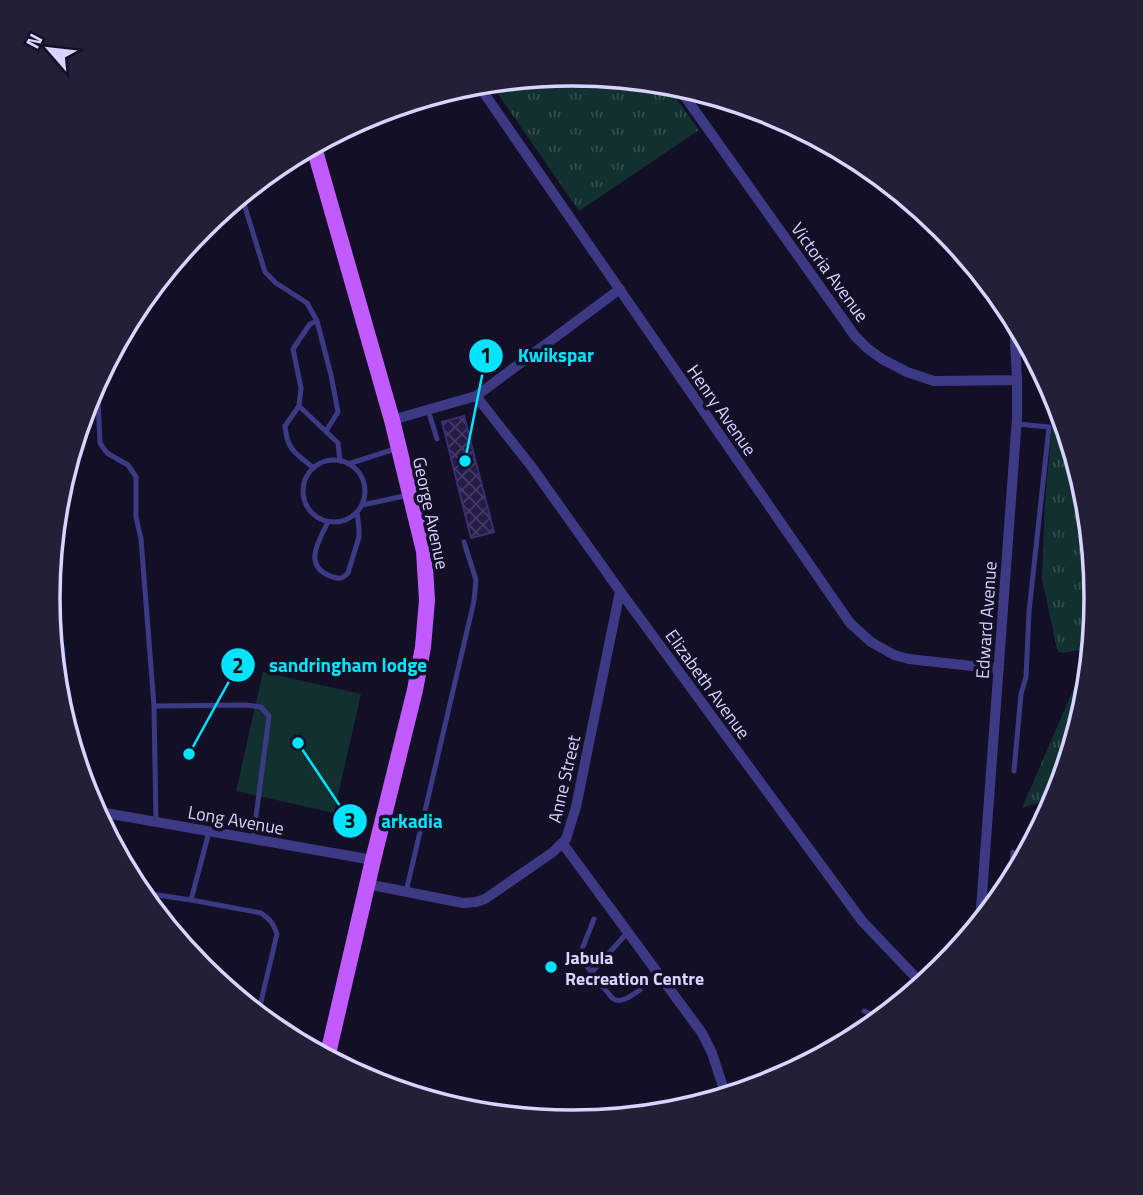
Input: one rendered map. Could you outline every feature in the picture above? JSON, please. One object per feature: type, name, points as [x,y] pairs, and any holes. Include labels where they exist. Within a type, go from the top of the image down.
[{"type":"main road","name":"George Avenue","points":[[316,154],[391,420],[424,551],[426,574],[426,622],[415,690],[329,1049]]},
{"type":"street","name":"Henry Avenue","points":[[485,93],[850,623],[871,642],[894,655],[999,669]]},
{"type":"street","name":"Victoria Avenue","points":[[686,99],[855,336],[867,348],[881,359],[907,372],[934,381],[1017,380]]},
{"type":"street","points":[[391,420],[476,396],[620,289]]},
{"type":"street","name":"Edward Avenue","points":[[981,904],[1017,424],[1015,342]]},
{"type":"street","name":"Elizabeth Avenue","points":[[476,396],[531,466],[862,922],[915,977]]},
{"type":"street","name":"Anne Street","points":[[367,884],[463,903],[481,901],[563,844],[573,821],[620,591]]},
{"type":"street","name":"Long Avenue","points":[[107,813],[373,860]]},
{"type":"street","points":[[563,844],[702,1033],[723,1086]]},
{"type":"lane","points":[[244,205],[265,272],[276,283],[307,303],[317,321],[338,412],[326,431]]},
{"type":"lane","points":[[314,468],[291,451],[285,426],[299,406],[301,388],[293,349],[310,324],[317,321]]},
{"type":"lane","points":[[98,402],[100,443],[107,453],[128,465],[136,477],[136,517],[141,539],[154,706],[156,822]]},
{"type":"lane","points":[[299,406],[338,443],[341,461]]},
{"type":"lane","name":"George Avenue","points":[[428,411],[437,439]]},
{"type":"lane","points":[[1014,771],[1021,694],[1026,677],[1029,612],[1049,427],[1017,424]]},
{"type":"lane","points":[[348,464],[397,448]]},
{"type":"lane","points":[[341,461],[360,474],[365,489],[362,505],[357,512],[344,521],[328,522],[314,514],[305,501],[304,485],[314,468],[325,462],[341,461]]},
{"type":"lane","points":[[362,505],[409,495]]},
{"type":"lane","points":[[328,522],[314,554],[316,564],[326,574],[340,579],[348,573],[359,537],[357,512]]},
{"type":"lane","name":"George Avenue","points":[[406,892],[474,601],[476,580],[464,542]]},
{"type":"lane","points":[[154,706],[246,705],[261,707],[269,716],[253,840]]},
{"type":"lane","points":[[191,900],[209,831]]},
{"type":"lane","points":[[1012,858],[1013,852]]},
{"type":"lane","points":[[155,895],[261,913],[274,924],[277,934],[260,1004]]},
{"type":"lane","points":[[594,919],[581,959],[616,1001],[640,990]]},
{"type":"lane","points":[[592,972],[628,932]]},
{"type":"lane","points":[[864,1011],[870,1013]]},
{"type":"green space","points":[[572,86],[638,90],[674,96],[699,130],[579,211],[496,91]]},
{"type":"green space","points":[[1052,426],[1074,498],[1084,598],[1080,650],[1063,653],[1057,649],[1042,579]]},
{"type":"green space","points":[[263,672],[361,694],[334,813],[236,791]]},
{"type":"green space","points":[[1076,683],[1066,730],[1045,793],[1041,802],[1022,808]]},
{"type":"water","points":[[62,645],[66,645],[67,663],[64,663]]},
{"type":"building","points":[[464,416],[494,532],[471,538],[442,422]]},
{"type":"place","name":"Kwikspar","points":[[465,461]]},
{"type":"place","name":"arkadia","points":[[298,743]]},
{"type":"place","name":"sandringham lodge","points":[[189,754]]},
{"type":"place","name":"Jabula Recreation Centre","points":[[551,967]]}]
